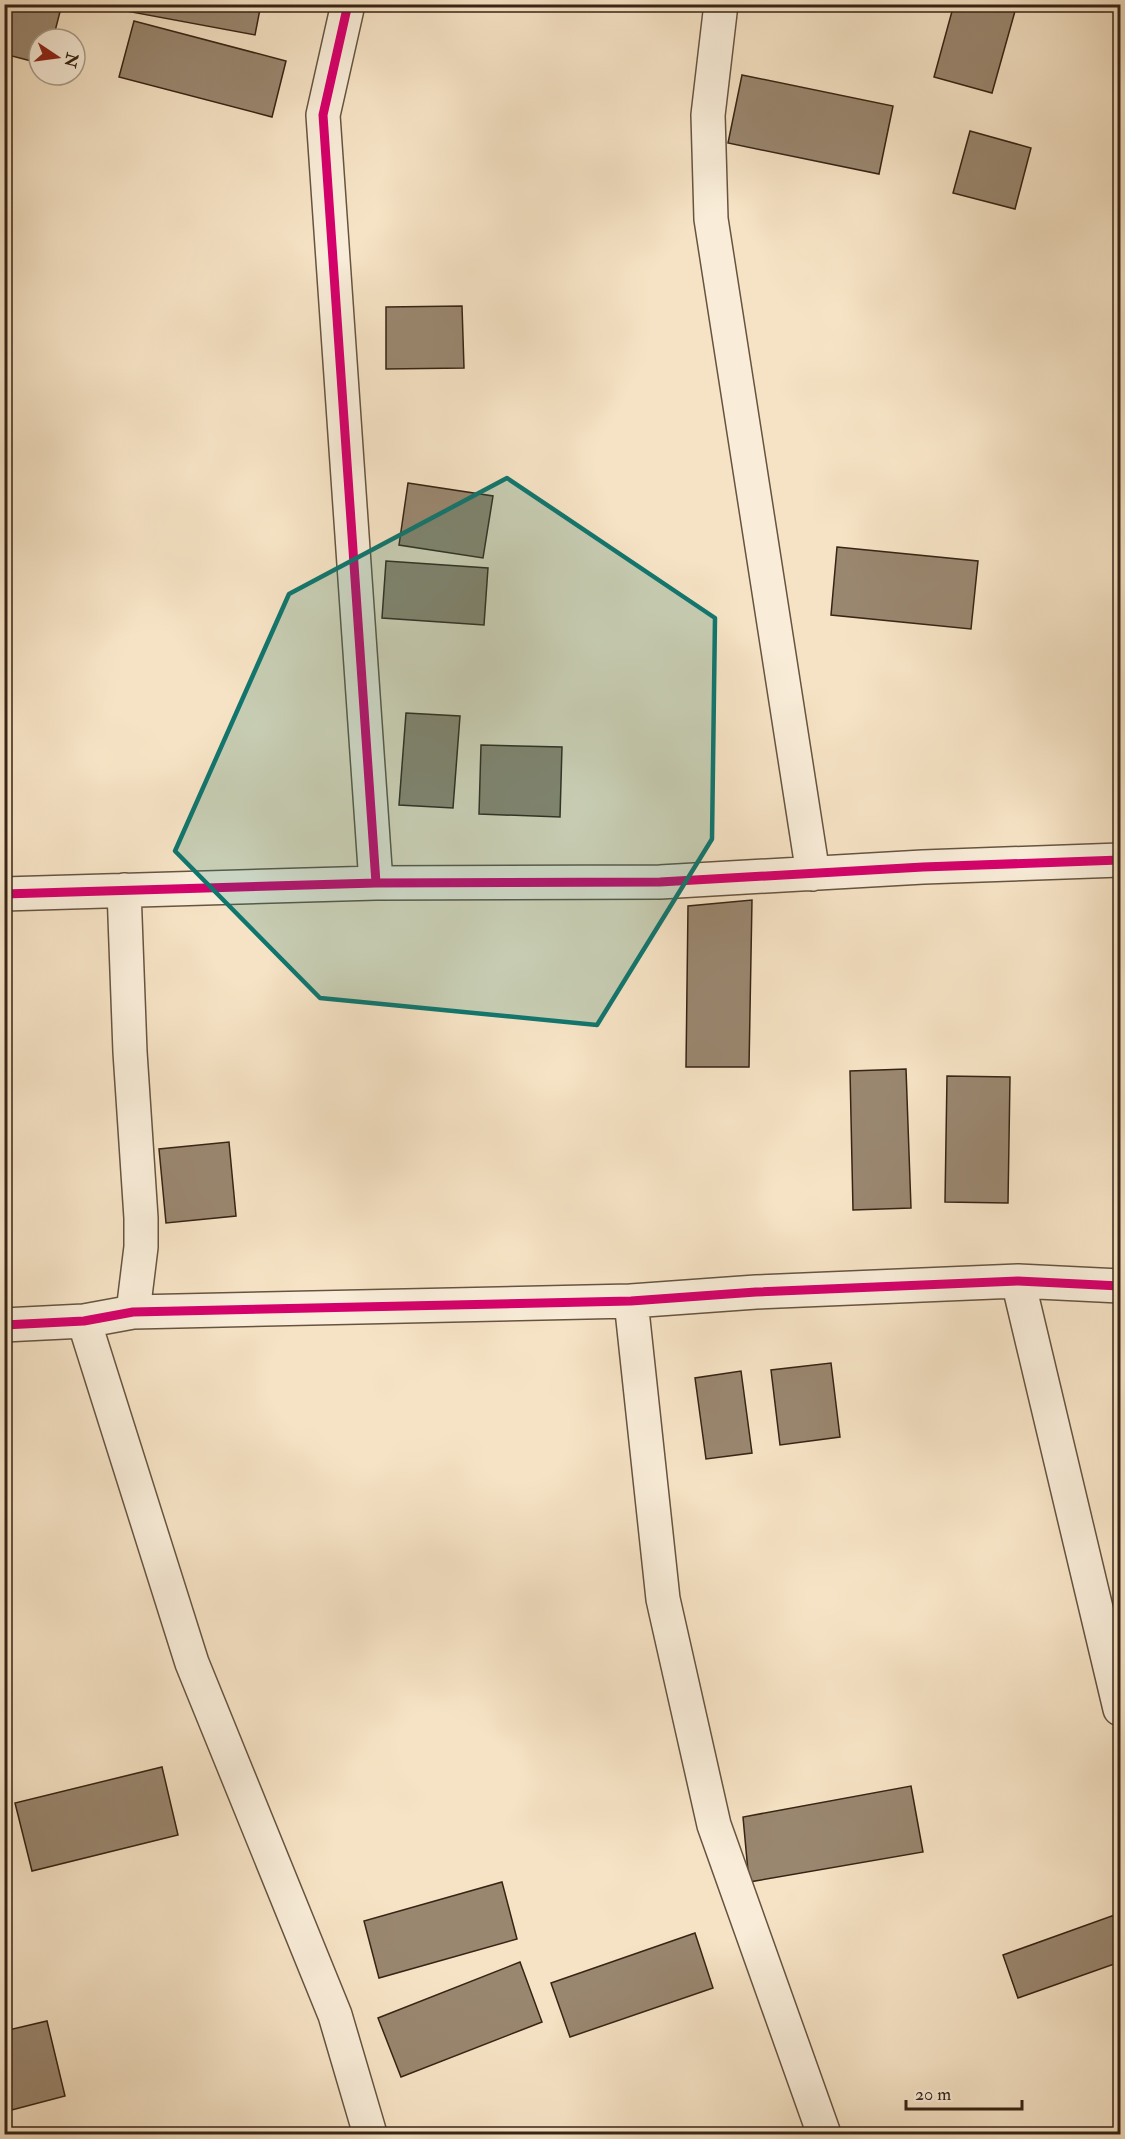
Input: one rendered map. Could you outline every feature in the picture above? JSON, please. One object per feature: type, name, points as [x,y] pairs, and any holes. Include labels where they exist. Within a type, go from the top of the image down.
[{"type":"street","points":[[348,4],[323,115],[376,883]]},
{"type":"street","points":[[721,4],[708,115],[711,219],[813,874]]},
{"type":"street","points":[[4,894],[376,883],[660,882],[924,867],[1120,860]]},
{"type":"street","points":[[124,890],[130,1052],[141,1218],[141,1247],[133,1311]]},
{"type":"street","points":[[4,1325],[84,1321],[133,1311],[631,1301],[756,1292],[1018,1281],[1120,1286]]},
{"type":"street","points":[[1018,1281],[1120,1709]]},
{"type":"street","points":[[631,1301],[663,1599],[714,1825],[824,2134]]},
{"type":"street","points":[[84,1321],[192,1663],[335,2015],[370,2134]]},
{"type":"highlighted area","points":[[507,478],[715,618],[712,839],[597,1025],[320,998],[175,851],[289,594]]},
{"type":"building","points":[[4,4],[62,4],[56,27],[27,27],[27,60],[4,54]]},
{"type":"building","points":[[127,4],[261,4],[255,35],[126,11]]},
{"type":"building","points":[[954,4],[1017,4],[992,93],[934,77]]},
{"type":"building","points":[[134,21],[286,61],[272,117],[119,77]]},
{"type":"building","points":[[742,75],[893,106],[879,174],[728,143]]},
{"type":"building","points":[[970,131],[1031,148],[1015,209],[953,193]]},
{"type":"building","points":[[462,306],[464,368],[386,369],[386,307]]},
{"type":"building","points":[[408,483],[493,496],[483,558],[399,545]]},
{"type":"building","points":[[837,547],[978,561],[971,629],[831,615]]},
{"type":"building","points":[[386,561],[488,568],[484,625],[382,618]]},
{"type":"building","points":[[406,713],[460,716],[453,808],[399,805]]},
{"type":"building","points":[[481,745],[562,747],[560,817],[479,814]]},
{"type":"building","points":[[752,900],[749,1067],[686,1067],[688,906]]},
{"type":"building","points":[[906,1069],[911,1208],[853,1210],[850,1071]]},
{"type":"building","points":[[947,1076],[1010,1077],[1008,1203],[945,1202]]},
{"type":"building","points":[[229,1142],[236,1216],[166,1223],[159,1149]]},
{"type":"building","points":[[4,1166],[10,1243],[4,1244]]},
{"type":"building","points":[[831,1363],[840,1437],[780,1445],[771,1370]]},
{"type":"building","points":[[741,1371],[752,1453],[706,1459],[695,1378]]},
{"type":"building","points":[[162,1767],[178,1835],[32,1871],[15,1803]]},
{"type":"building","points":[[911,1786],[923,1852],[749,1882],[743,1817]]},
{"type":"building","points":[[502,1882],[517,1939],[379,1978],[364,1921]]},
{"type":"building","points":[[1120,1913],[1120,1962],[1018,1998],[1003,1955]]},
{"type":"building","points":[[695,1933],[713,1988],[570,2037],[551,1983]]},
{"type":"building","points":[[520,1962],[542,2022],[401,2077],[378,2018]]},
{"type":"building","points":[[47,2021],[65,2096],[4,2112],[4,2031]]},
{"type":"building","points":[[629,2130],[630,2134],[611,2134]]},
{"type":"cycle path","points":[[348,4],[323,115],[376,883]]},
{"type":"cycle path","points":[[4,894],[376,883],[660,882],[923,867],[1120,860]]},
{"type":"cycle path","points":[[4,1325],[84,1321],[133,1312],[631,1301],[756,1292],[1018,1281],[1120,1286]]}]
